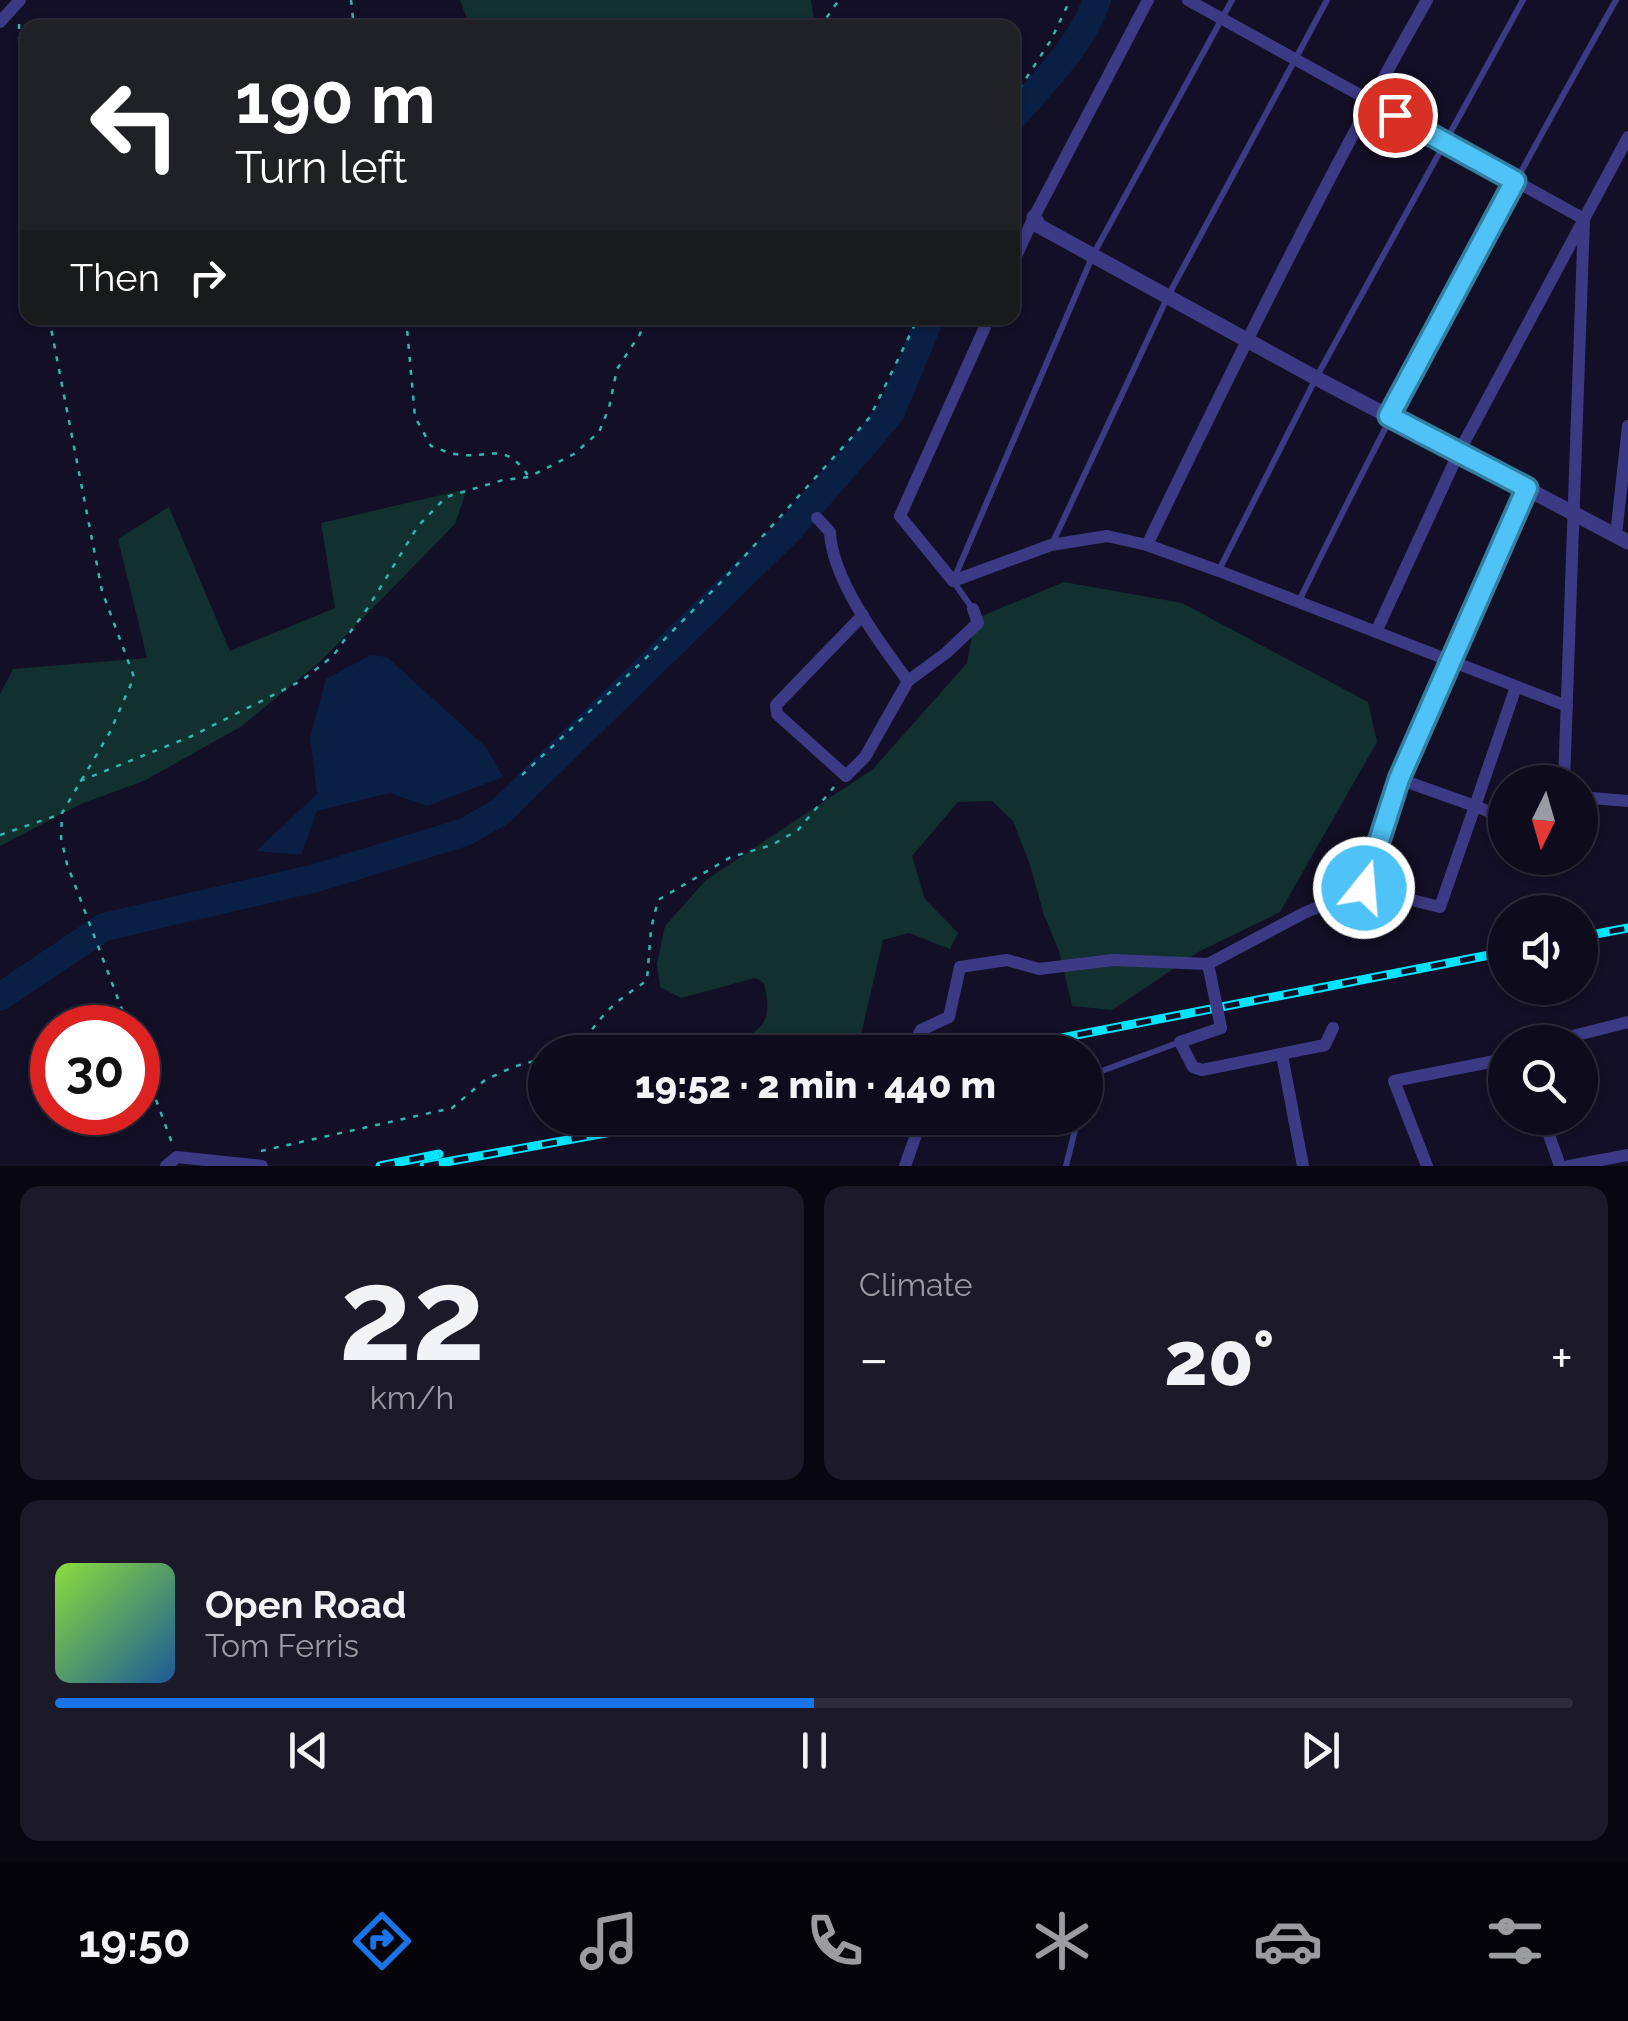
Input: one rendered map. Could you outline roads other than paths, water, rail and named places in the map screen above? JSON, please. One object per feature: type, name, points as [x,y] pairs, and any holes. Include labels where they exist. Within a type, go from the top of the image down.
[{"type":"street","points":[[1020,248],[1148,0]]},
{"type":"street","points":[[1188,0],[1584,219]]},
{"type":"street","points":[[1147,546],[1247,339],[1427,0]]},
{"type":"street","points":[[0,22],[19,1]]},
{"type":"street","points":[[1376,632],[1459,452],[1628,138]]},
{"type":"street","points":[[1034,217],[1039,226],[1316,378],[1622,538],[1628,426]]},
{"type":"street","points":[[1565,765],[1584,219]]},
{"type":"street","points":[[986,325],[900,516],[954,582],[1051,545],[1107,536],[1218,572],[1567,706]]},
{"type":"street","points":[[816,518],[830,532],[831,548],[862,615],[908,682]]},
{"type":"street","points":[[862,615],[776,705],[777,714],[846,776],[865,757],[908,682],[978,622],[973,609]]},
{"type":"street","points":[[1364,888],[1399,779],[1450,661]]},
{"type":"street","points":[[919,1035],[921,1030],[948,1018],[960,967],[1008,960],[1039,969],[1113,960],[1208,964],[1304,913],[1364,888],[1440,907],[1516,687]]},
{"type":"street","points":[[1399,779],[1488,811]]},
{"type":"street","points":[[1598,798],[1628,801]]},
{"type":"street","points":[[1208,964],[1221,1028],[1180,1042],[1194,1067],[1202,1070],[1325,1045],[1333,1028]]},
{"type":"street","points":[[1598,1030],[1628,1022]]},
{"type":"street","points":[[1282,1055],[1303,1166]]},
{"type":"street","points":[[1427,1166],[1394,1081],[1488,1062]]},
{"type":"street","points":[[906,1166],[916,1135]]},
{"type":"street","points":[[1550,1135],[1560,1166]]},
{"type":"street","points":[[1569,1166],[1628,1155]]},
{"type":"street","points":[[172,1162],[262,1166]]},
{"type":"lane","points":[[973,609],[954,582],[1093,256],[1232,0]]},
{"type":"lane","points":[[1051,545],[1168,296],[1327,0]]},
{"type":"lane","points":[[1218,572],[1316,378],[1523,0]]},
{"type":"lane","points":[[1298,602],[1389,416],[1616,0]]},
{"type":"lane","points":[[1450,661],[1527,488]]},
{"type":"lane","points":[[1103,1071],[1180,1042]]},
{"type":"lane","points":[[1066,1166],[1074,1135]]},
{"type":"water","points":[[371,655],[387,657],[486,747],[503,777],[427,806],[390,793],[317,811],[301,855],[256,851],[317,794],[310,737],[326,679]]},
{"type":"waterway","points":[[1020,109],[1072,48],[1097,0]]},
{"type":"waterway","points":[[0,997],[104,927],[316,878],[465,832],[500,812],[790,529],[891,412],[927,325]]},
{"type":"railway","points":[[1598,934],[1628,928]]},
{"type":"railway","points":[[1077,1035],[1488,955]]},
{"type":"railway","points":[[424,1166],[595,1135]]},
{"type":"railway","points":[[380,1166],[439,1154]]}]
